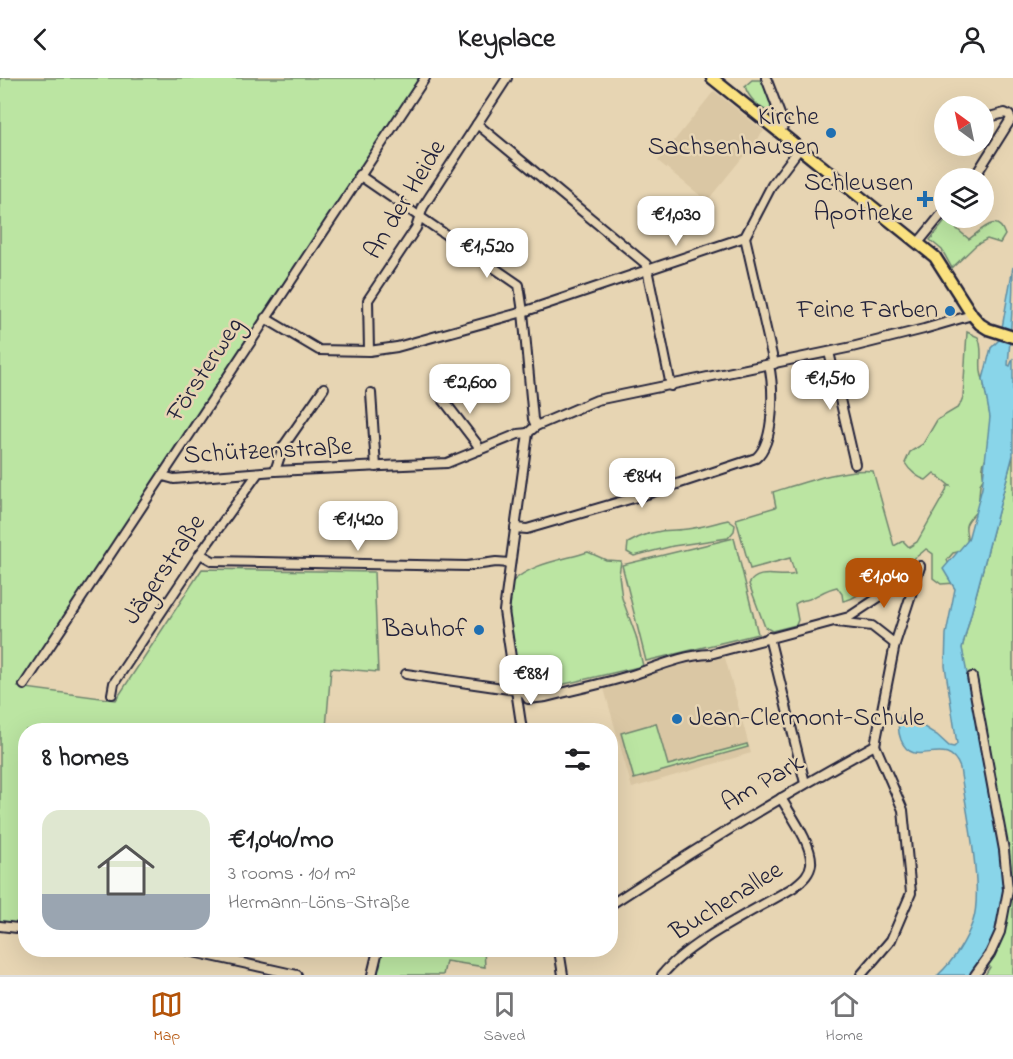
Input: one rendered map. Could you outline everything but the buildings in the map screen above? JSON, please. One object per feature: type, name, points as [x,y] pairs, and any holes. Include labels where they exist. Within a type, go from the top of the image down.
[{"type":"main road","points":[[718,80],[941,264],[972,315],[988,329],[1013,337]]},
{"type":"street","name":"Försterweg","points":[[24,685],[425,78]]},
{"type":"street","name":"An der Heide","points":[[369,351],[368,300],[416,228],[423,207],[507,78]]},
{"type":"street","points":[[766,78],[784,125],[779,132]]},
{"type":"street","points":[[994,116],[1005,113],[1011,119],[994,146]]},
{"type":"street","points":[[477,124],[646,264],[671,386]]},
{"type":"street","points":[[515,528],[527,529],[647,494],[753,460],[759,456],[767,442],[770,424],[772,377],[745,237],[772,185],[800,148]]},
{"type":"street","points":[[359,175],[519,285],[533,419],[536,426]]},
{"type":"street","points":[[918,243],[934,223]]},
{"type":"street","points":[[265,318],[319,350],[369,351],[397,346],[523,312],[745,237]]},
{"type":"street","points":[[521,723],[504,620],[505,596],[528,433],[536,426],[597,400],[829,352],[972,315]]},
{"type":"street","points":[[829,352],[855,464]]},
{"type":"street","points":[[275,471],[283,447],[324,388]]},
{"type":"street","name":"Schützenstraße","points":[[371,393],[376,467]]},
{"type":"street","points":[[438,393],[477,444],[479,450]]},
{"type":"street","name":"Schützenstraße","points":[[163,476],[174,479],[275,471],[447,463],[518,434],[528,433]]},
{"type":"street","name":"Jägerstraße","points":[[112,694],[114,683],[200,554],[258,473]]},
{"type":"street","points":[[200,554],[213,561],[467,566],[496,562],[510,563]]},
{"type":"street","points":[[406,674],[523,691],[528,699],[539,698],[856,614],[920,566],[895,644],[875,745],[903,810],[910,893],[891,940],[861,975]]},
{"type":"street","points":[[833,621],[872,626],[895,644]]},
{"type":"street","points":[[769,637],[806,783]]},
{"type":"street","points":[[972,677],[1004,850],[1008,890],[1000,932],[990,954],[975,975]]},
{"type":"street","name":"Am Park","points":[[618,899],[732,826],[875,745]]},
{"type":"street","name":"Buchenallee","points":[[662,975],[671,964],[699,943],[794,887],[807,876],[811,864],[809,852],[781,798]]},
{"type":"street","points":[[0,926],[18,928]]},
{"type":"street","points":[[216,957],[297,975]]},
{"type":"street","points":[[372,975],[376,957]]},
{"type":"street","points":[[560,957],[563,975]]},
{"type":"shaded area","points":[[714,91],[764,131],[707,201],[658,161]]},
{"type":"shaded area","name":"Jean-Clermont-Schule","points":[[724,654],[751,753],[632,788],[618,738],[618,723],[614,723],[603,685]]},
{"type":"green space","points":[[0,78],[421,78],[18,687],[116,700],[202,569],[374,572],[378,672],[331,668],[326,723],[18,723],[18,925],[0,924]]},
{"type":"green space","points":[[752,80],[761,80],[768,95],[771,112],[759,106],[749,94],[745,86]]},
{"type":"green space","points":[[994,224],[1002,228],[1005,235],[1000,243],[987,239],[976,245],[952,268],[942,250],[930,240],[940,228],[956,228],[969,239],[984,228],[994,228]]},
{"type":"green space","points":[[967,332],[978,337],[980,342],[981,374],[993,437],[983,468],[984,478],[980,484],[978,510],[966,525],[967,550],[953,553],[947,560],[956,583],[941,584],[933,578],[933,554],[926,549],[912,560],[895,561],[864,590],[849,600],[843,601],[842,594],[837,587],[833,588],[795,604],[798,620],[796,625],[772,631],[765,627],[749,584],[758,576],[795,574],[790,558],[750,569],[736,519],[776,507],[773,492],[850,471],[873,471],[894,546],[903,541],[909,547],[917,542],[947,486],[950,486],[934,473],[926,480],[920,477],[905,463],[910,452],[923,444],[937,420],[959,407],[963,397]]},
{"type":"green space","points":[[1013,455],[1013,975],[985,975],[990,967],[981,958],[998,928],[962,648]]},
{"type":"green space","points":[[728,520],[735,525],[734,531],[728,538],[673,546],[634,556],[627,552],[628,543],[645,535],[695,528]]},
{"type":"green space","points":[[734,538],[758,634],[646,661],[622,565]]},
{"type":"green space","points":[[588,552],[606,560],[621,561],[619,575],[622,598],[636,636],[643,666],[530,692],[520,686],[509,619],[512,582],[538,566]]},
{"type":"green space","points":[[656,723],[668,765],[747,744],[748,747],[634,779],[621,733]]},
{"type":"green space","points":[[381,957],[484,957],[485,967],[446,961],[443,975],[377,975]]},
{"type":"water","points":[[1013,267],[1008,365],[1010,366],[1013,358],[1013,455],[962,648],[1003,858],[1003,893],[998,928],[972,975],[938,975],[959,950],[973,921],[976,888],[969,824],[960,768],[954,758],[947,753],[914,753],[907,749],[901,740],[898,726],[902,713],[937,735],[949,746],[954,747],[957,744],[945,666],[946,634],[955,589],[943,569],[968,540],[982,488],[990,417],[983,379],[991,348],[1000,339]]},
{"type":"place","name":"Kirche Sachsenhausen","points":[[831,133]]},
{"type":"place","name":"Schleusen Apotheke","points":[[925,199]]},
{"type":"place","name":"Feine Farben","points":[[950,311]]},
{"type":"place","name":"Bauhof","points":[[479,630]]},
{"type":"place","name":"Jean-Clermont-Schule","points":[[677,719]]}]
